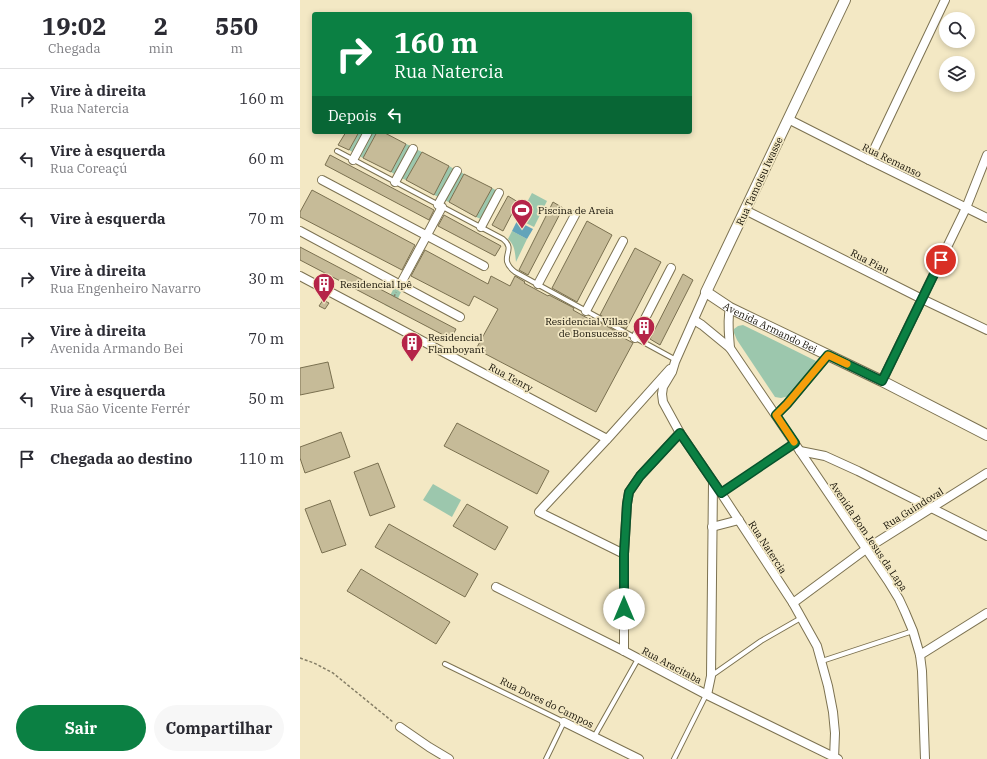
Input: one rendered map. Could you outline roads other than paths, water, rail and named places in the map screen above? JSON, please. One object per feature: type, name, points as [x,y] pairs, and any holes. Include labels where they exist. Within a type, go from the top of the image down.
[{"type":"street","name":"Rua Tamotsu Iwasse","points":[[676,361],[706,292],[845,0]]},
{"type":"street","points":[[869,160],[945,0]]},
{"type":"street","name":"Rua Remanso","points":[[788,119],[987,218]]},
{"type":"street","points":[[353,160],[367,134]]},
{"type":"street","points":[[395,182],[413,149]]},
{"type":"street","points":[[882,381],[966,208],[987,155]]},
{"type":"street","points":[[400,285],[427,236],[457,171]]},
{"type":"street","points":[[322,180],[484,266]]},
{"type":"street","points":[[481,227],[499,193]]},
{"type":"street","name":"Rua Piau","points":[[745,210],[987,330]]},
{"type":"street","points":[[538,284],[575,215]]},
{"type":"street","points":[[300,231],[460,317]]},
{"type":"street","points":[[586,311],[623,241]]},
{"type":"street","points":[[635,338],[671,268]]},
{"type":"street","name":"Rua Tenry","points":[[300,276],[607,439]]},
{"type":"street","name":"Avenida Armando Bei","points":[[706,292],[730,308],[882,381],[987,435]]},
{"type":"street","points":[[730,308],[728,322],[730,348]]},
{"type":"street","name":"Avenida Bom Jesus da Lapa","points":[[694,320],[730,348],[899,599],[913,631],[920,654],[925,759]]},
{"type":"street","points":[[776,415],[828,355]]},
{"type":"street","points":[[624,554],[539,512],[607,439],[676,361]]},
{"type":"street","name":"Rua Natercia","points":[[676,361],[663,388],[663,402],[680,433],[793,603],[817,646],[828,686],[833,712],[836,758]]},
{"type":"street","points":[[624,651],[624,554],[629,492],[640,476],[680,433]]},
{"type":"street","points":[[800,451],[825,456],[840,462],[987,536]]},
{"type":"street","name":"Rua Guindoval","points":[[793,603],[866,549],[932,509],[987,473]]},
{"type":"street","points":[[706,695],[711,676],[712,482]]},
{"type":"street","points":[[712,527],[739,520]]},
{"type":"street","name":"Rua Aracitaba","points":[[496,587],[624,651],[706,695],[836,758]]},
{"type":"street","points":[[920,654],[987,613]]},
{"type":"street","name":"Rua Dores do Campos","points":[[564,722],[639,759]]},
{"type":"street","points":[[400,727],[428,747],[449,759]]},
{"type":"lane","points":[[337,151],[503,239],[508,243],[509,248],[506,258],[507,264],[515,272],[676,361]]},
{"type":"lane","points":[[721,493],[795,443]]},
{"type":"lane","points":[[711,676],[761,641],[801,618]]},
{"type":"lane","points":[[822,662],[913,631]]},
{"type":"lane","points":[[594,737],[638,659]]},
{"type":"lane","name":"Rua Dores do Campos","points":[[445,664],[564,722]]},
{"type":"lane","points":[[674,759],[706,695]]},
{"type":"lane","points":[[546,759],[564,722]]},
{"type":"water","name":"Piscina de Areia","points":[[517,221],[533,229],[527,239],[512,231]]},
{"type":"place","name":"Piscina de Areia","points":[[522,230]]},
{"type":"place","name":"Residencial Ipê","points":[[324,304]]},
{"type":"place","name":"Residencial Villas de Bonsucesso","points":[[644,346]]},
{"type":"place","name":"Residencial Flamboyant","points":[[412,362]]}]
